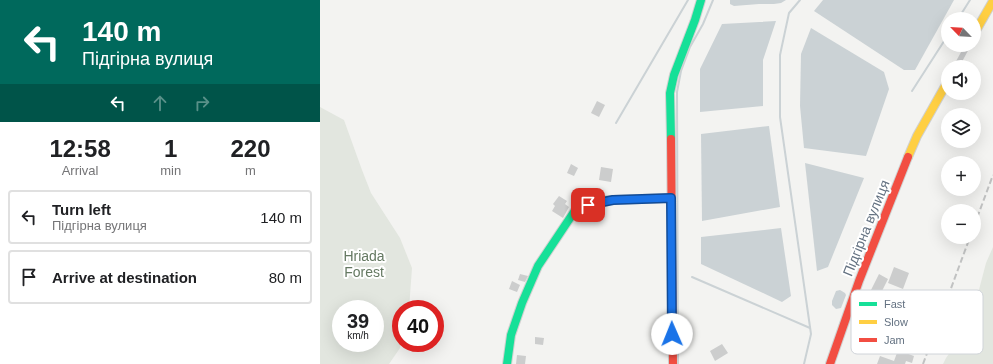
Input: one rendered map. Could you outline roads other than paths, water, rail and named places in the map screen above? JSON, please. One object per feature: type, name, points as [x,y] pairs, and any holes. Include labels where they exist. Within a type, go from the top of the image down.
[{"type":"street","points":[[672,364],[670,94],[674,75],[701,0]]},
{"type":"street","points":[[981,22],[993,1]]},
{"type":"street","name":"Підгірна вулиця","points":[[856,290],[917,136],[941,92]]},
{"type":"street","points":[[507,364],[511,336],[522,303],[538,266],[574,212],[588,205],[613,200],[671,198]]},
{"type":"street","name":"Підгірна вулиця","points":[[830,364],[851,304]]},
{"type":"waterway","points":[[616,123],[688,0]]},
{"type":"waterway","points":[[678,364],[677,92],[681,71],[690,47],[703,24],[713,0]]},
{"type":"waterway","points":[[800,0],[789,13],[780,55],[780,117],[811,334],[804,364]]},
{"type":"waterway","points":[[962,12],[970,0]]},
{"type":"waterway","points":[[912,91],[941,46]]},
{"type":"waterway","points":[[692,277],[810,328]]},
{"type":"railway","points":[[981,207],[993,175]]},
{"type":"railway","points":[[950,290],[967,244]]},
{"type":"railway","points":[[923,364],[927,354]]},
{"type":"park label","name":"Hriada Forest","points":[[364,264]]}]
